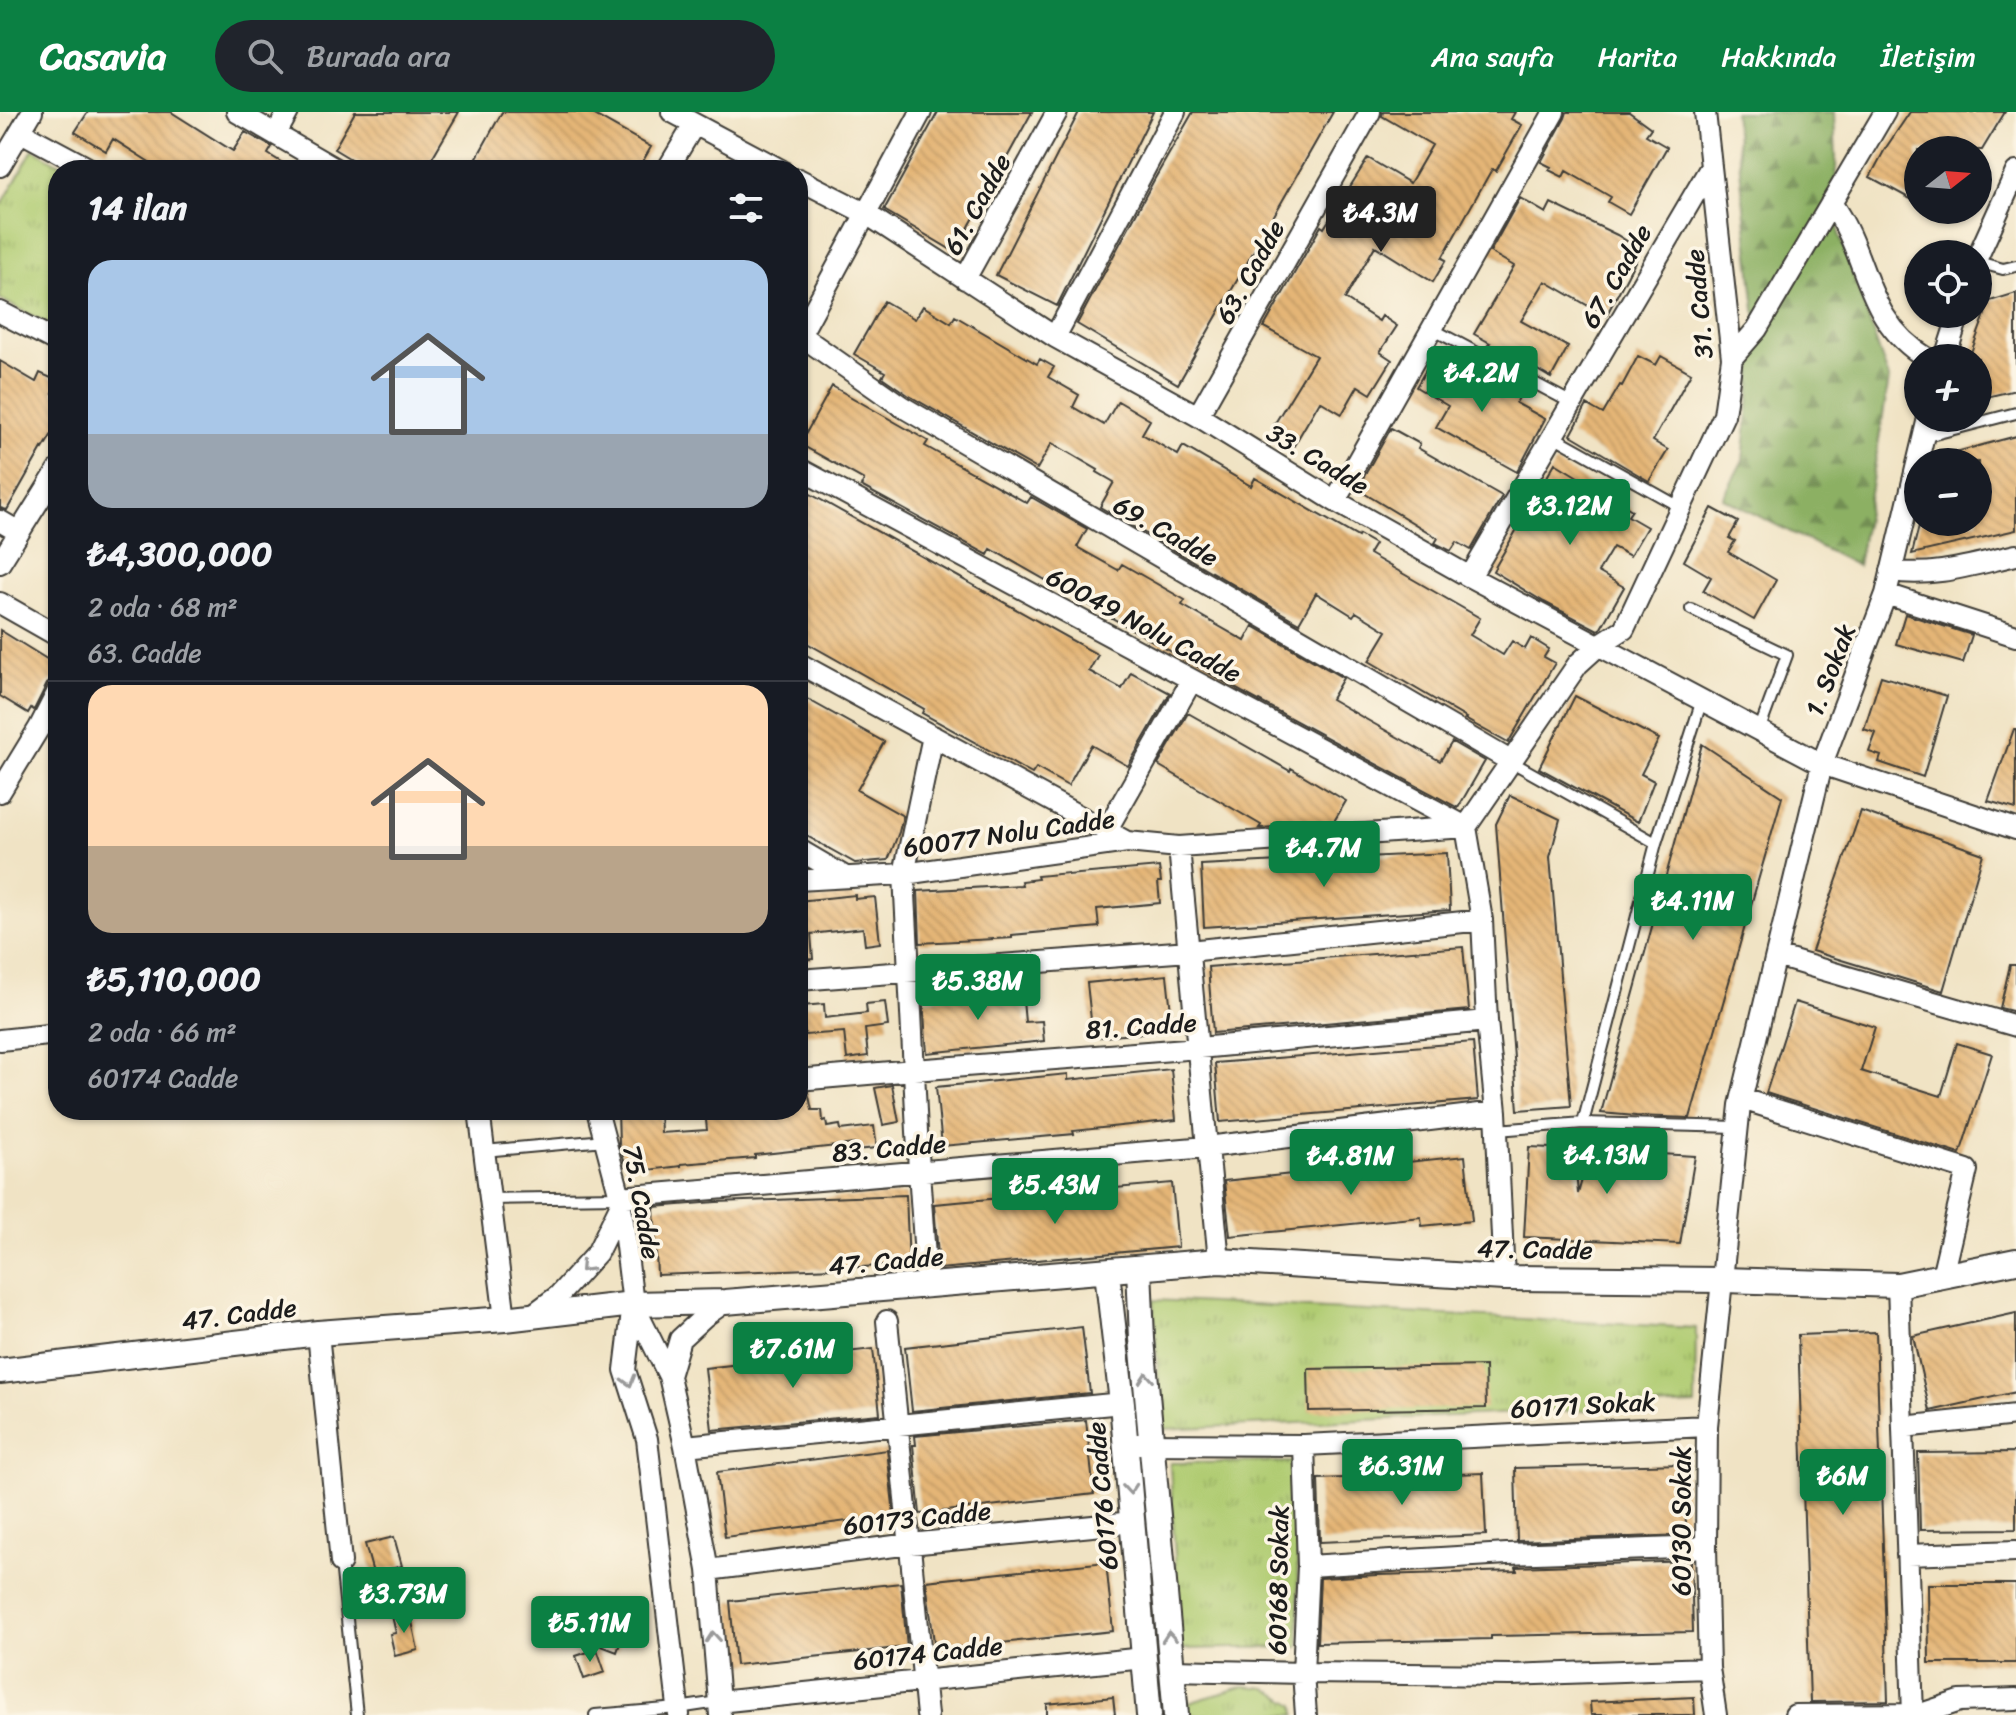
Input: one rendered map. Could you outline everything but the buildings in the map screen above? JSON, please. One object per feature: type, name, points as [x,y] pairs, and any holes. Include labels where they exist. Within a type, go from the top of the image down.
[{"type":"street","points":[[0,166],[32,112]]},
{"type":"street","points":[[237,112],[320,160]]},
{"type":"street","points":[[276,134],[288,112]]},
{"type":"street","points":[[672,112],[762,160]]},
{"type":"street","points":[[808,320],[921,112]]},
{"type":"street","name":"61. Cadde","points":[[965,279],[1057,112]]},
{"type":"street","points":[[1055,337],[1175,112]]},
{"type":"street","name":"63. Cadde","points":[[1198,416],[1370,112]]},
{"type":"street","points":[[1335,501],[1554,112]]},
{"type":"street","name":"31. Cadde","points":[[1466,827],[1578,664],[1599,645],[1624,629],[1724,415],[1732,358],[1705,112]]},
{"type":"street","points":[[1732,358],[1757,329],[1885,112]]},
{"type":"street","points":[[673,160],[694,125]]},
{"type":"street","points":[[21,132],[73,160]]},
{"type":"street","name":"67. Cadde","points":[[1470,577],[1710,168]]},
{"type":"street","points":[[1986,240],[2016,172]]},
{"type":"street","name":"33. Cadde","points":[[808,184],[865,213],[1055,337],[1198,416],[1335,501],[1470,577],[1822,764],[2016,829]]},
{"type":"street","points":[[1831,203],[1852,239],[1868,285],[1886,319],[1907,344]]},
{"type":"street","points":[[0,312],[48,337]]},
{"type":"street","name":"69. Cadde","points":[[808,343],[901,406],[1512,762]]},
{"type":"street","name":"1. Sokak","points":[[1776,956],[1822,764],[1886,594],[1924,432]]},
{"type":"street","name":"60049 Nolu Cadde","points":[[808,473],[1466,827]]},
{"type":"street","points":[[0,563],[19,532],[48,505]]},
{"type":"street","points":[[0,521],[19,532]]},
{"type":"street","points":[[1891,571],[1930,574],[2016,555]]},
{"type":"street","points":[[1886,594],[2016,636]]},
{"type":"street","points":[[0,603],[48,630]]},
{"type":"street","points":[[808,668],[1127,842]]},
{"type":"street","points":[[1106,831],[1192,680]]},
{"type":"street","points":[[0,792],[48,710]]},
{"type":"street","points":[[39,728],[48,733]]},
{"type":"street","points":[[927,1286],[904,874],[933,736]]},
{"type":"street","points":[[1466,827],[1482,920],[1487,1021],[1497,1121],[1504,1278]]},
{"type":"street","name":"60077 Nolu Cadde","points":[[808,879],[904,874],[1127,842],[1179,847],[1466,827]]},
{"type":"street","points":[[1179,847],[1219,1261]]},
{"type":"street","points":[[808,855],[844,876]]},
{"type":"street","points":[[808,979],[1189,951],[1482,920]]},
{"type":"street","points":[[1776,956],[2016,1026]]},
{"type":"street","name":"60130 Sokak","points":[[1716,1715],[1709,1668],[1707,1426],[1742,1099],[1776,956]]},
{"type":"street","name":"81. Cadde","points":[[808,1079],[1487,1021]]},
{"type":"street","points":[[0,1040],[48,1035]]},
{"type":"street","points":[[1742,1099],[1967,1170],[1942,1276]]},
{"type":"street","points":[[480,1120],[505,1319]]},
{"type":"street","name":"75. Cadde","points":[[600,1120],[620,1200],[633,1304]]},
{"type":"street","name":"83. Cadde","points":[[620,1200],[1497,1121]]},
{"type":"street","points":[[531,1316],[558,1296],[597,1253],[620,1200]]},
{"type":"street","name":"47. Cadde","points":[[0,1371],[318,1333],[505,1319],[633,1304],[725,1302],[1219,1261],[1504,1278],[1898,1285],[2016,1261]]},
{"type":"street","points":[[1139,1268],[1142,1339],[1176,1715]]},
{"type":"street","name":"60176 Cadde","points":[[1107,1272],[1126,1444],[1149,1715]]},
{"type":"street","points":[[1898,1285],[1913,1714]]},
{"type":"street","points":[[669,1376],[680,1339],[725,1302]]},
{"type":"street","points":[[633,1304],[669,1376],[685,1446],[708,1570],[719,1708]]},
{"type":"street","points":[[633,1304],[625,1370],[647,1439],[679,1711]]},
{"type":"street","points":[[887,1321],[927,1715]]},
{"type":"street","points":[[318,1333],[341,1562]]},
{"type":"street","points":[[685,1446],[1122,1403]]},
{"type":"street","points":[[1903,1427],[2016,1415]]},
{"type":"street","name":"60171 Sokak","points":[[1126,1444],[1304,1445],[1707,1426]]},
{"type":"street","name":"60168 Sokak","points":[[1304,1445],[1308,1566],[1303,1673],[1306,1715]]},
{"type":"street","name":"60173 Cadde","points":[[708,1570],[910,1544],[1133,1522]]},
{"type":"street","points":[[1308,1566],[1507,1554],[1706,1547]]},
{"type":"street","points":[[1907,1555],[2016,1551]]},
{"type":"street","name":"60174 Cadde","points":[[719,1708],[922,1679],[1144,1658]]},
{"type":"street","points":[[1172,1670],[1511,1675],[1709,1668]]},
{"type":"street","points":[[1795,1715],[1921,1714],[1960,1701],[2016,1699]]},
{"type":"lane","points":[[1992,265],[2003,269],[2016,266]]},
{"type":"lane","points":[[1432,329],[1572,403]]},
{"type":"lane","points":[[1992,417],[2016,413]]},
{"type":"lane","points":[[1553,436],[1680,507]]},
{"type":"lane","points":[[1691,609],[1787,655],[1759,731]]},
{"type":"lane","points":[[1583,1123],[1656,843],[1702,700]]},
{"type":"lane","points":[[1512,762],[1656,843]]},
{"type":"lane","points":[[1497,1121],[1738,1127]]},
{"type":"lane","points":[[484,1151],[605,1140]]},
{"type":"lane","points":[[490,1199],[620,1200]]},
{"type":"lane","points":[[341,1562],[357,1715]]},
{"type":"lane","points":[[595,1715],[719,1708]]},
{"type":"green space","points":[[1734,112],[1834,112],[1839,234],[1889,379],[1858,566],[1723,498],[1743,460],[1757,329]]},
{"type":"green space","points":[[33,149],[52,160],[48,160],[48,324],[0,299],[0,208]]},
{"type":"green space","points":[[1153,1300],[1696,1328],[1695,1405],[1162,1429]]},
{"type":"green space","points":[[1295,1462],[1299,1647],[1180,1649],[1170,1463]]},
{"type":"green space","points":[[1245,1686],[1266,1688],[1295,1705],[1296,1715],[1186,1715],[1185,1704]]}]
